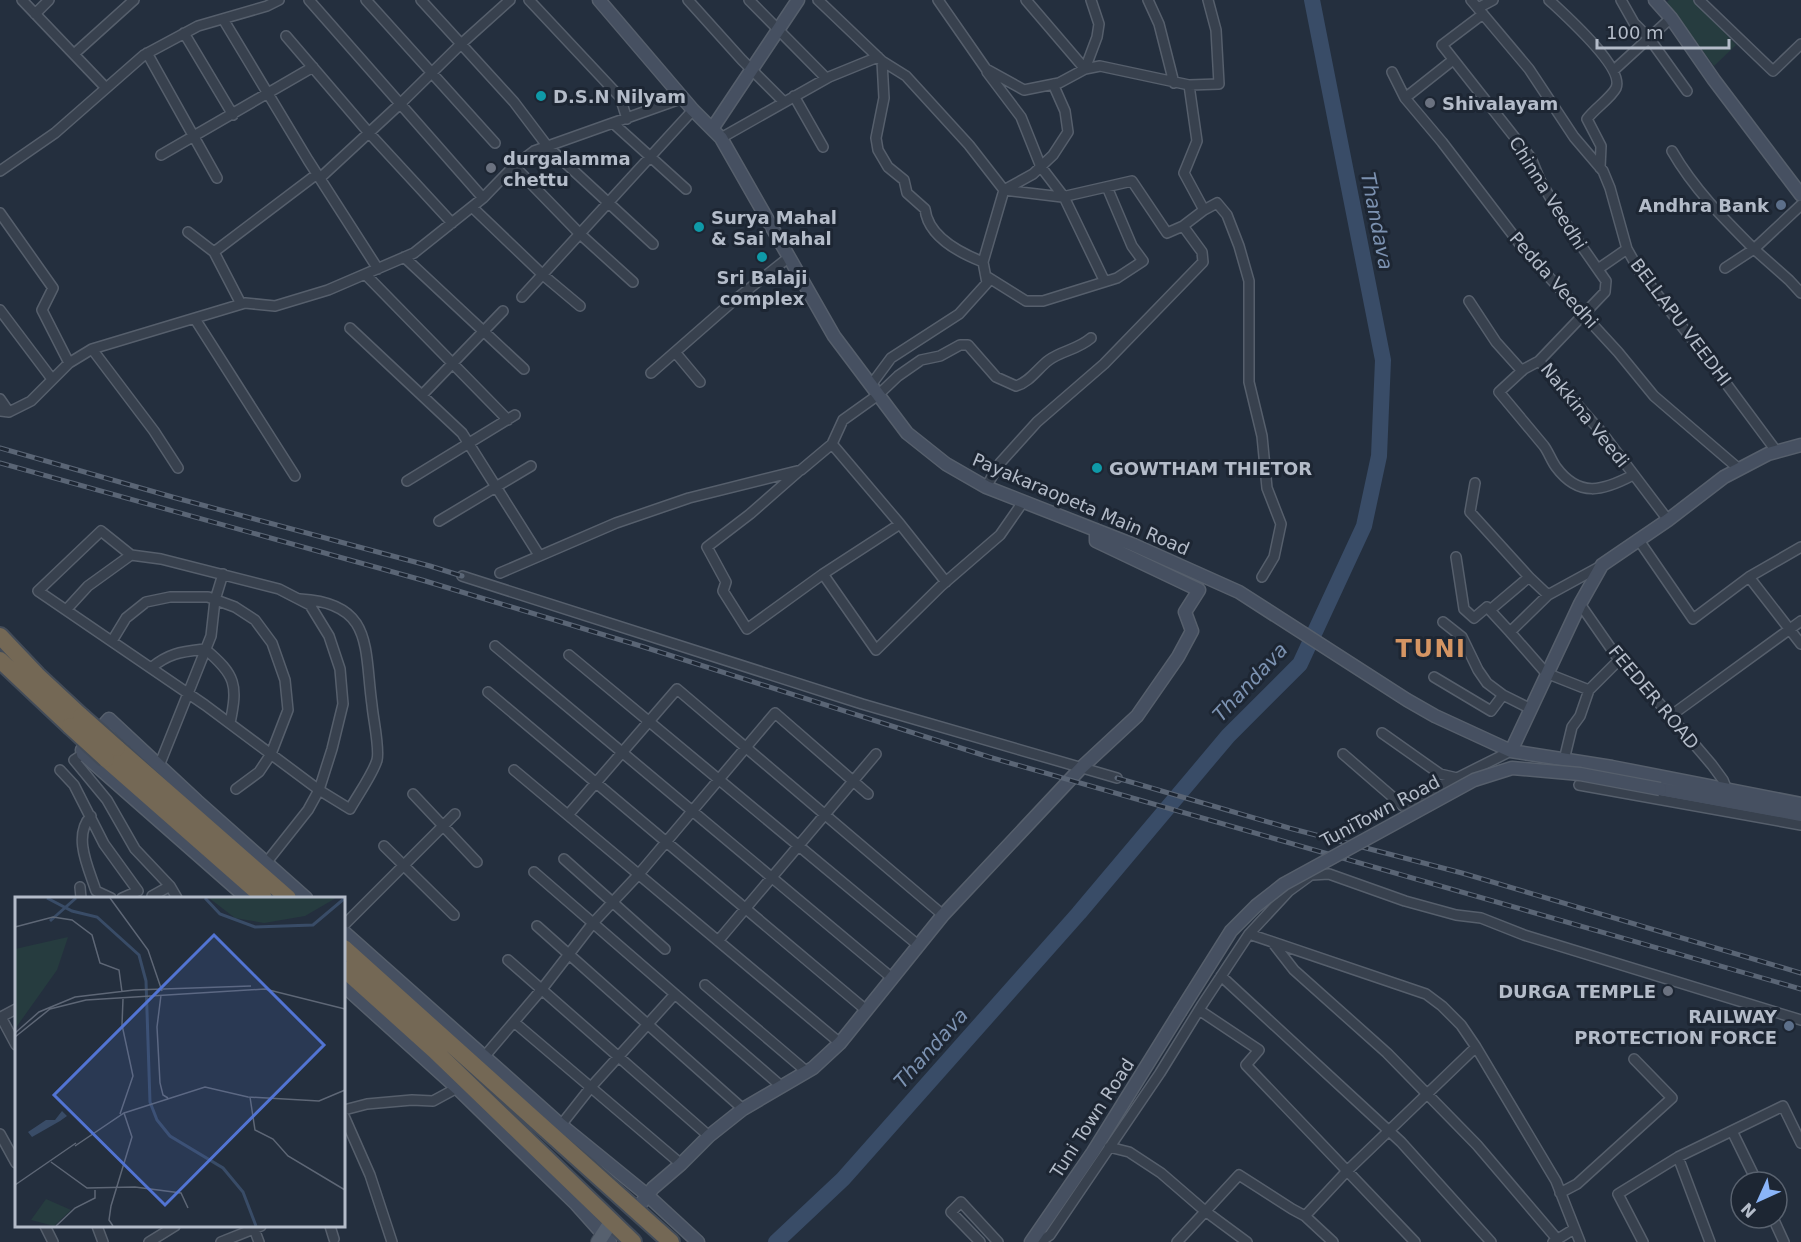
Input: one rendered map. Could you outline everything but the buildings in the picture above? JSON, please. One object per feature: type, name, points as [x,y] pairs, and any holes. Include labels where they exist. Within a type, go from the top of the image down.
[{"type":"highway","points":[[0,636],[37,675],[75,721]]},
{"type":"highway","points":[[0,660],[287,897]]},
{"type":"highway","points":[[112,753],[263,897]]},
{"type":"highway","points":[[345,949],[667,1238]]},
{"type":"highway","points":[[345,970],[442,1058],[606,1235],[633,1242]]},
{"type":"street","points":[[22,0],[106,88]]},
{"type":"street","points":[[35,14],[49,0]]},
{"type":"street","points":[[74,54],[134,0]]},
{"type":"street","points":[[246,0],[256,9]]},
{"type":"street","points":[[0,171],[55,133],[147,53],[198,26],[279,0]]},
{"type":"street","points":[[309,0],[483,198]]},
{"type":"street","points":[[366,0],[495,142]]},
{"type":"street","points":[[421,0],[514,102],[548,147],[653,244]]},
{"type":"street","points":[[214,252],[318,176],[400,104],[510,0]]},
{"type":"street","points":[[528,0],[620,97],[627,119]]},
{"type":"street","name":"Payakaraopeta Main Road","points":[[599,0],[716,134],[834,336],[907,433],[946,464],[986,487],[1096,530],[1243,594],[1435,716],[1511,751],[1801,804]]},
{"type":"street","points":[[688,0],[783,101]]},
{"type":"street","points":[[749,0],[826,78]]},
{"type":"street","points":[[716,134],[753,70],[798,0]]},
{"type":"street","points":[[818,0],[880,59],[906,76],[969,146],[1004,190],[1064,197],[1132,181],[1167,233],[1183,226],[1217,203],[1227,215],[1249,281],[1250,382],[1262,436],[1267,488],[1281,524],[1274,556],[1262,577]]},
{"type":"street","points":[[938,0],[1021,117],[1041,167],[1064,197],[1104,280]]},
{"type":"street","points":[[1026,0],[1085,69]]},
{"type":"street","points":[[1085,69],[1097,37],[1099,24],[1091,0]]},
{"type":"street","points":[[1148,0],[1159,24],[1174,83]]},
{"type":"street","points":[[986,69],[1024,90],[1059,83],[1085,69],[1100,66],[1174,83],[1219,84],[1216,30],[1208,0]]},
{"type":"street","name":"BELLAPU VEEDHI","points":[[1471,0],[1529,69],[1574,137],[1600,168],[1610,188],[1627,249],[1640,272],[1699,346],[1777,452]]},
{"type":"street","points":[[1405,98],[1454,60],[1442,45],[1493,0]]},
{"type":"street","points":[[1549,0],[1599,50],[1614,70],[1617,81],[1616,89],[1587,119],[1601,146],[1600,168]]},
{"type":"street","points":[[1621,0],[1634,23],[1649,38],[1687,91]]},
{"type":"street","points":[[1655,0],[1671,18],[1714,80],[1801,195]]},
{"type":"street","points":[[1699,0],[1773,71],[1801,44]]},
{"type":"street","points":[[1614,70],[1671,18]]},
{"type":"street","points":[[223,19],[318,176],[378,269]]},
{"type":"street","points":[[184,33],[233,115]]},
{"type":"street","points":[[286,36],[452,223]]},
{"type":"street","points":[[147,53],[217,178]]},
{"type":"street","points":[[716,134],[826,78],[880,59]]},
{"type":"street","points":[[880,59],[884,98],[876,138],[878,150],[888,167],[904,180],[907,193],[925,209],[926,220],[932,229],[962,254],[983,262]]},
{"type":"street","name":"Chinna Veedhi","points":[[1454,60],[1531,158],[1540,180],[1562,218],[1598,268]]},
{"type":"street","points":[[161,155],[313,67]]},
{"type":"street","name":"Pedda Veedhi","points":[[1392,72],[1405,98],[1442,142],[1526,252],[1618,352],[1654,396],[1739,470]]},
{"type":"street","points":[[875,390],[891,358],[959,314],[987,283],[983,262],[1004,190],[1041,167],[1053,155],[1068,132],[1065,111],[1053,84]]},
{"type":"street","points":[[1189,85],[1197,141],[1184,173],[1204,210]]},
{"type":"street","points":[[794,96],[823,147]]},
{"type":"street","points":[[0,399],[4,411],[32,401],[69,363],[92,349],[241,304],[275,306],[328,290],[378,269],[414,253],[483,198],[514,166],[534,152],[683,98]]},
{"type":"street","points":[[522,297],[693,110]]},
{"type":"street","points":[[614,124],[686,189]]},
{"type":"street","points":[[1672,151],[1684,172],[1713,209],[1801,293]]},
{"type":"street","points":[[514,166],[580,234],[633,282]]},
{"type":"street","points":[[986,276],[1026,301],[1043,301],[1104,280],[1117,278],[1143,261],[1132,246],[1107,187]]},
{"type":"street","points":[[1725,268],[1754,249],[1801,205]]},
{"type":"street","points":[[472,207],[543,275],[580,306]]},
{"type":"street","points":[[0,213],[53,288],[42,310],[69,363]]},
{"type":"street","points":[[986,487],[1000,463],[1037,422],[1104,364],[1203,262],[1202,252],[1183,226]]},
{"type":"street","points":[[188,232],[214,252],[241,304]]},
{"type":"street","points":[[1598,268],[1627,249]]},
{"type":"street","points":[[404,257],[524,369]]},
{"type":"street","points":[[651,373],[731,303],[788,258]]},
{"type":"street","name":"Nakkina Veedi","points":[[1598,268],[1606,280],[1605,292],[1539,361],[1603,434],[1668,520]]},
{"type":"street","points":[[364,274],[511,418],[407,481]]},
{"type":"street","points":[[1469,301],[1496,342],[1522,371]]},
{"type":"street","points":[[0,310],[52,379]]},
{"type":"street","points":[[422,395],[503,311]]},
{"type":"street","points":[[195,319],[295,476]]},
{"type":"street","points":[[350,328],[462,433],[539,555]]},
{"type":"street","points":[[900,524],[823,574],[747,629],[723,591],[726,582],[707,547],[750,514],[832,444],[843,420],[875,390],[921,360],[940,356],[960,345],[968,345],[996,377],[1016,386],[1023,384],[1050,359],[1081,347],[1091,338]]},
{"type":"street","points":[[92,349],[154,431],[178,468]]},
{"type":"street","points":[[675,352],[700,382]]},
{"type":"street","points":[[1539,361],[1522,371],[1499,392],[1546,449],[1555,466],[1569,482],[1589,489],[1602,489],[1633,475]]},
{"type":"street","points":[[832,444],[946,582]]},
{"type":"street","points":[[1510,632],[1548,595],[1602,565],[1668,520],[1724,477],[1768,454],[1801,445]]},
{"type":"street","points":[[439,521],[531,466]]},
{"type":"street","points":[[500,573],[616,523],[689,498],[801,470]]},
{"type":"street","points":[[1475,483],[1470,512],[1548,595]]},
{"type":"street","points":[[823,574],[876,650],[946,582],[1000,535],[1023,502]]},
{"type":"street","points":[[636,1210],[647,1195],[709,1136],[743,1108],[807,1071],[840,1043],[944,915],[1080,768],[1137,716],[1178,657],[1192,631],[1185,612],[1199,590],[1096,541],[1096,530]]},
{"type":"street","points":[[266,863],[308,810],[319,790],[343,704],[340,669],[329,636],[310,605],[279,589],[161,559],[131,555],[101,531],[38,591],[230,723],[319,790],[350,809],[377,760],[369,669],[363,636],[358,623],[343,609],[318,600],[300,599]]},
{"type":"street","points":[[1638,539],[1693,619],[1749,577],[1801,547]]},
{"type":"street","points":[[66,610],[88,586],[131,555]]},
{"type":"street","points":[[1456,557],[1464,609],[1474,618],[1487,607],[1546,673],[1589,690]]},
{"type":"street","points":[[1343,754],[1403,806],[1511,751],[1546,673],[1602,565]]},
{"type":"street","points":[[159,766],[210,636],[215,600],[223,574]]},
{"type":"street","points":[[462,576],[862,704],[1117,778]]},
{"type":"street","points":[[1490,610],[1529,577]]},
{"type":"street","points":[[1749,577],[1801,644]]},
{"type":"street","points":[[112,641],[126,618],[146,602],[170,597],[208,597],[235,607],[255,620],[272,643],[285,680],[288,710],[271,754],[259,772],[236,789]]},
{"type":"street","name":"FEEDER ROAD","points":[[1580,604],[1619,660],[1712,765],[1727,790]]},
{"type":"street","points":[[1670,717],[1801,621]]},
{"type":"street","points":[[1443,622],[1461,637],[1487,683],[1503,695],[1531,709]]},
{"type":"street","points":[[495,646],[892,978]]},
{"type":"street","points":[[151,668],[165,657],[182,651],[205,649],[223,664],[232,680],[236,697],[230,723]]},
{"type":"street","points":[[569,655],[918,945]]},
{"type":"street","points":[[1564,760],[1572,727],[1581,716],[1589,690],[1619,660]]},
{"type":"street","points":[[1434,677],[1491,711],[1503,695]]},
{"type":"street","points":[[568,815],[677,689],[944,915]]},
{"type":"street","points":[[488,692],[866,1010]]},
{"type":"street","points":[[484,1057],[542,989],[593,923],[639,874],[775,713],[868,794]]},
{"type":"street","points":[[83,754],[82,750],[109,719],[305,897]]},
{"type":"street","points":[[1382,733],[1440,774],[1457,778]]},
{"type":"street","points":[[83,754],[74,760],[107,800],[135,849],[170,886],[176,897]]},
{"type":"street","points":[[83,754],[243,897]]},
{"type":"street","points":[[718,940],[876,754]]},
{"type":"street","name":"TuniTown Road","points":[[1180,1012],[1231,931],[1256,906],[1284,884],[1474,780],[1512,768],[1580,774],[1801,815]]},
{"type":"street","points":[[60,770],[74,785],[104,844],[138,891],[153,897],[170,886]]},
{"type":"street","points":[[514,770],[840,1043]]},
{"type":"street","points":[[1579,785],[1801,825]]},
{"type":"street","points":[[413,794],[477,862]]},
{"type":"street","points":[[345,924],[454,814]]},
{"type":"street","points":[[91,816],[85,823],[82,850],[96,891],[109,897]]},
{"type":"street","points":[[384,846],[454,915]]},
{"type":"street","points":[[564,859],[665,949]]},
{"type":"street","points":[[534,873],[781,1086]]},
{"type":"street","points":[[1040,1242],[1050,1235],[1161,1073],[1249,934],[1289,891],[1311,875],[1329,874],[1405,901],[1456,915],[1481,918],[1524,935],[1801,1020]]},
{"type":"street","points":[[80,887],[81,897]]},
{"type":"street","points":[[124,897],[138,891]]},
{"type":"street","points":[[537,926],[743,1108]]},
{"type":"street","points":[[345,933],[561,1125],[647,1195],[698,1242]]},
{"type":"street","points":[[1249,934],[1426,994],[1442,1006],[1461,1025],[1476,1047],[1556,1181],[1580,1242]]},
{"type":"street","points":[[1272,942],[1294,970],[1387,1053],[1477,1145],[1555,1241],[1574,1229]]},
{"type":"street","points":[[508,960],[709,1136]]},
{"type":"street","points":[[1221,976],[1389,1131],[1491,1242]]},
{"type":"street","points":[[705,985],[807,1071]]},
{"type":"street","points":[[345,987],[457,1088],[606,1235]]},
{"type":"street","points":[[561,1125],[591,1087],[675,994]]},
{"type":"street","points":[[1199,1010],[1259,1050],[1246,1065],[1415,1242]]},
{"type":"street","points":[[15,1011],[2,1022],[15,1043]]},
{"type":"street","name":"Tuni Town Road","points":[[1031,1242],[1092,1152],[1180,1012]]},
{"type":"street","points":[[514,1022],[681,1164]]},
{"type":"street","points":[[1305,1216],[1347,1171],[1476,1047]]},
{"type":"street","points":[[1560,1193],[1577,1185],[1672,1098],[1634,1059]]},
{"type":"street","points":[[345,1110],[367,1104],[433,1101],[457,1088]]},
{"type":"street","points":[[1643,1242],[1618,1194],[1678,1157],[1783,1106],[1801,1143]]},
{"type":"street","points":[[345,1118],[370,1175],[392,1242]]},
{"type":"street","points":[[1732,1131],[1750,1170]]},
{"type":"street","points":[[0,1134],[15,1161]]},
{"type":"street","points":[[1109,1148],[1129,1152],[1161,1173],[1205,1211],[1247,1242]]},
{"type":"street","points":[[1678,1157],[1710,1242]]},
{"type":"street","points":[[1177,1242],[1239,1175],[1305,1216],[1333,1242]]},
{"type":"street","points":[[980,1242],[951,1212],[961,1202],[998,1242]]},
{"type":"street","points":[[46,1227],[53,1242]]},
{"type":"street","points":[[97,1227],[103,1242]]},
{"type":"street","points":[[149,1242],[174,1227]]},
{"type":"street","points":[[221,1242],[254,1227]]},
{"type":"street","points":[[256,1227],[259,1242]]},
{"type":"street","points":[[330,1227],[334,1239]]},
{"type":"green space","points":[[1669,0],[1694,0],[1736,45],[1714,66],[1667,2]]},
{"type":"waterway","name":"Thandava","points":[[776,1242],[843,1179],[1079,913],[1228,736],[1300,664],[1364,526],[1379,456],[1383,360],[1312,0]]},
{"type":"railway","points":[[0,448],[462,576]]},
{"type":"railway","points":[[0,463],[422,580],[644,647],[989,757],[1801,989]]},
{"type":"railway","points":[[1117,778],[1289,828],[1462,873],[1801,973]]},
{"type":"place","name":"D.S.N Nilyam","points":[[541,96]]},
{"type":"place","name":"Shivalayam","points":[[1430,103]]},
{"type":"place","name":"durgalamma chettu","points":[[491,168]]},
{"type":"place","name":"Andhra Bank","points":[[1781,205]]},
{"type":"place","name":"Surya Mahal & Sai Mahal","points":[[699,227]]},
{"type":"place","name":"Sri Balaji complex","points":[[762,257]]},
{"type":"place","name":"GOWTHAM THIETOR","points":[[1097,468]]},
{"type":"place","name":"DURGA TEMPLE","points":[[1668,991]]},
{"type":"place","name":"RAILWAY PROTECTION FORCE","points":[[1789,1026]]},
{"type":"district","name":"TUNI","points":[[1431,649]]}]
